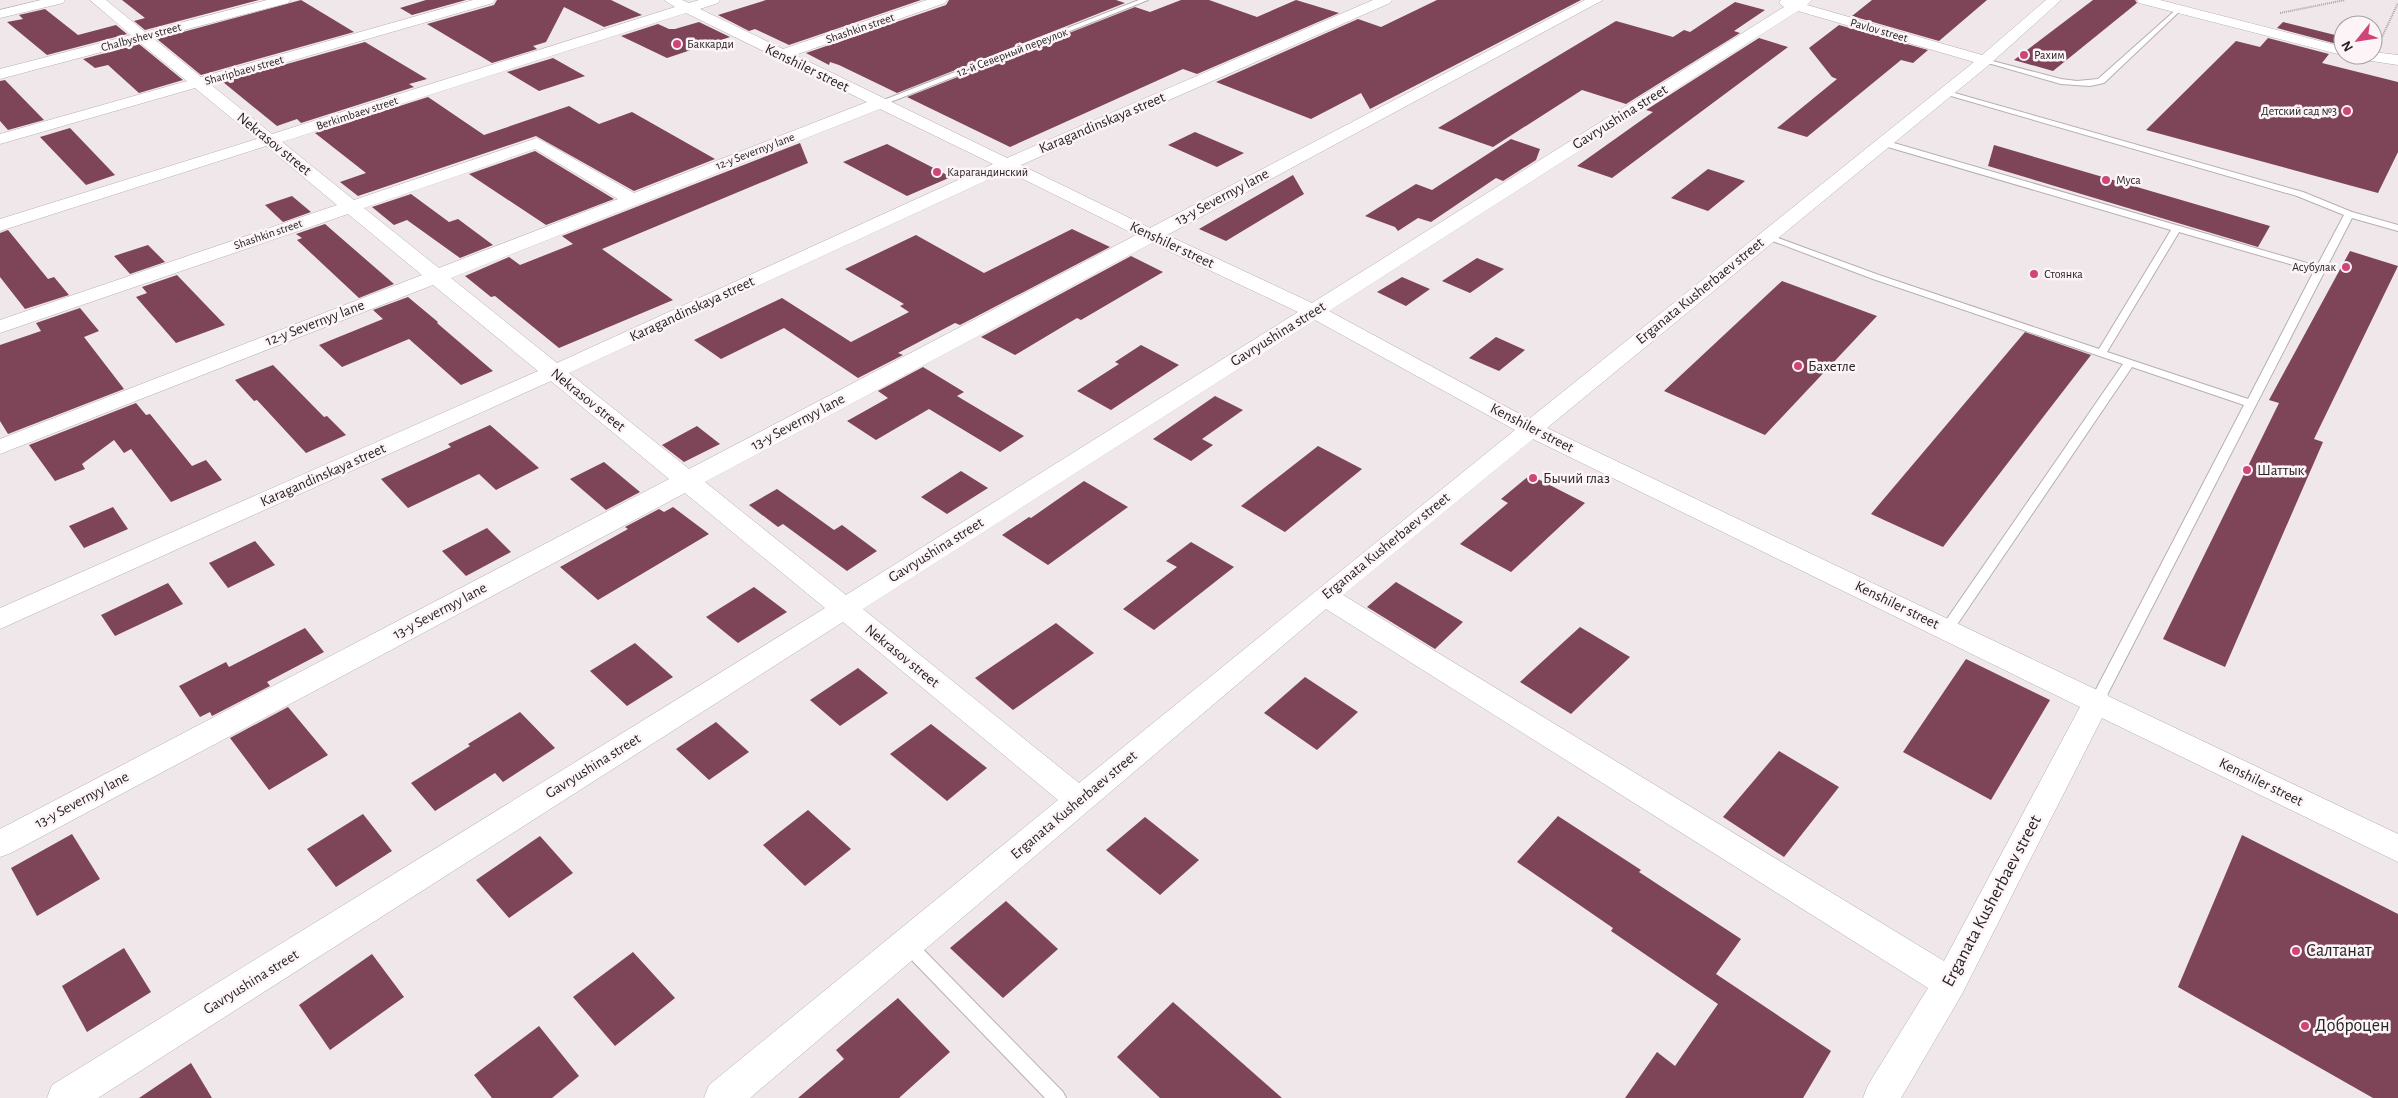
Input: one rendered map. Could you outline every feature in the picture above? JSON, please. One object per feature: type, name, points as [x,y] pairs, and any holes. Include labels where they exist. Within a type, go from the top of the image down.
[{"type":"street","points":[[0,14],[58,0]]},
{"type":"street","name":"Nekrasov street","points":[[97,0],[1079,800]]},
{"type":"street","name":"Chalbyshev street","points":[[0,74],[283,0]]},
{"type":"street","name":"Sharipbaev street","points":[[0,139],[488,0]]},
{"type":"street","name":"Berkimbaev street","points":[[0,225],[270,141],[679,4],[713,0]]},
{"type":"street","name":"Shashkin street","points":[[780,55],[940,0]]},
{"type":"street","name":"Karagandinskaya street","points":[[0,619],[554,372],[1006,165],[1385,0]]},
{"type":"street","name":"13-y Severnyy lane","points":[[0,844],[1596,0]]},
{"type":"street","name":"Erganata Kusherbaev street","points":[[722,1098],[1325,596],[1529,428],[1985,61],[2054,0]]},
{"type":"street","points":[[2144,0],[2179,9],[2202,9],[2333,49]]},
{"type":"street","name":"Pavlov street","points":[[1791,2],[1985,61]]},
{"type":"street","name":"Gavryushina street","points":[[66,1098],[1314,312],[1791,2]]},
{"type":"street","name":"Kenshiler street","points":[[679,4],[1006,165],[1314,312],[1529,428],[2097,701],[2398,849]]},
{"type":"street","points":[[2383,58],[2398,60]]},
{"type":"street","name":"12-y Severnyy lane","points":[[0,446],[880,103]]},
{"type":"street","name":"Shashkin street","points":[[0,327],[537,143],[631,199]]},
{"type":"street","points":[[1325,596],[1950,983]]},
{"type":"street","name":"Erganata Kusherbaev street","points":[[1881,1098],[1950,983],[2097,701]]},
{"type":"lane","name":"12-й Северный переулок","points":[[880,103],[1145,0]]},
{"type":"lane","points":[[1985,61],[2070,84],[2094,84],[2101,81],[2179,9]]},
{"type":"lane","points":[[1947,92],[2300,194],[2349,214],[2398,228]]},
{"type":"lane","points":[[1884,143],[2320,270]]},
{"type":"lane","points":[[2097,701],[2349,214]]},
{"type":"lane","points":[[2102,352],[2176,229]]},
{"type":"lane","points":[[1767,237],[1913,290],[2102,352],[2251,404]]},
{"type":"lane","points":[[1947,630],[2130,362]]},
{"type":"lane","points":[[907,944],[1057,1098]]},
{"type":"path","points":[[2383,35],[2398,3]]},
{"type":"building","points":[[122,0],[259,0],[145,30],[134,21],[145,18]]},
{"type":"building","points":[[301,0],[354,32],[201,75],[157,39]]},
{"type":"building","points":[[426,0],[466,0],[412,15],[400,8]]},
{"type":"building","points":[[497,0],[611,0],[642,15],[604,27],[564,7],[546,42],[533,46],[537,49],[492,63],[427,24],[494,5]]},
{"type":"building","points":[[766,0],[921,0],[789,45],[755,29],[749,31],[718,15]]},
{"type":"building","points":[[949,0],[1116,0],[1125,3],[897,93],[839,65],[830,62],[829,65],[806,53],[946,5]]},
{"type":"building","points":[[1181,0],[1209,0],[1257,17],[1296,0],[1339,13],[1197,74],[1183,69],[1010,147],[907,97],[1135,7],[1150,12]]},
{"type":"building","points":[[1437,0],[1581,0],[1370,109],[1361,93],[1311,119],[1216,82],[1358,19],[1381,27]]},
{"type":"building","points":[[1872,0],[1987,0],[1939,41],[1852,16]]},
{"type":"building","points":[[2093,0],[2135,0],[2137,3],[2053,71],[2014,60]]},
{"type":"building","points":[[1735,2],[1765,10],[1734,31],[1740,33],[1626,104],[1582,90],[1493,147],[1438,128],[1616,21],[1673,37],[1684,30],[1690,32]]},
{"type":"building","points":[[45,9],[78,35],[116,25],[127,34],[47,55],[7,22],[23,19],[19,15]]},
{"type":"building","points":[[699,22],[730,37],[667,58],[621,36],[658,24],[669,29],[675,29]]},
{"type":"building","points":[[2283,22],[2333,34],[2333,43],[2277,28]]},
{"type":"building","points":[[1839,25],[1928,50],[1913,63],[1901,60],[1807,137],[1777,128],[1837,79],[1832,77],[1809,48]]},
{"type":"building","points":[[1759,38],[1788,47],[1612,178],[1577,166],[1653,112],[1646,110]]},
{"type":"building","points":[[2268,38],[2329,54],[2322,63],[2398,82],[2398,152],[2378,193],[2146,130],[2236,41],[2260,47]]},
{"type":"building","points":[[365,42],[427,79],[409,84],[414,87],[301,123],[297,119],[277,126],[223,82]]},
{"type":"building","points":[[139,44],[183,80],[139,93],[108,65],[95,68],[83,59]]},
{"type":"building","points":[[553,58],[585,76],[539,91],[507,72]]},
{"type":"building","points":[[5,80],[44,120],[8,130],[0,121],[0,81]]},
{"type":"building","points":[[428,97],[484,135],[569,106],[599,124],[632,112],[715,159],[634,191],[536,136],[358,196],[340,182],[366,173],[315,133]]},
{"type":"building","points":[[70,128],[115,175],[86,185],[40,137]]},
{"type":"building","points":[[1195,132],[1244,153],[1217,167],[1168,145]]},
{"type":"building","points":[[1511,139],[1540,149],[1536,160],[1503,181],[1496,178],[1431,222],[1418,218],[1398,231],[1395,227],[1365,216],[1416,184],[1432,190]]},
{"type":"building","points":[[800,143],[808,163],[602,249],[673,300],[559,348],[495,296],[491,297],[465,276],[509,257],[520,265],[573,244],[562,236]]},
{"type":"building","points":[[887,144],[951,177],[907,196],[843,162]]},
{"type":"building","points":[[1994,145],[2270,226],[2258,247],[1988,166]]},
{"type":"building","points":[[535,151],[614,199],[546,225],[469,174]]},
{"type":"building","points":[[1708,169],[1745,181],[1708,211],[1671,198]]},
{"type":"building","points":[[1293,175],[1304,194],[1226,241],[1199,229]]},
{"type":"building","points":[[411,194],[449,222],[458,219],[493,245],[460,258],[407,220],[394,225],[372,207]]},
{"type":"building","points":[[292,196],[311,212],[283,222],[265,205]]},
{"type":"building","points":[[325,224],[394,284],[359,298],[297,240],[302,238],[296,234]]},
{"type":"building","points":[[1072,229],[1110,247],[960,325],[955,323],[898,353],[903,355],[858,378],[784,328],[721,359],[694,340],[782,298],[851,342],[909,312],[900,306],[904,304],[845,269],[916,235],[984,273]]},
{"type":"building","points":[[8,230],[48,279],[54,277],[69,295],[25,309],[0,277],[0,233]]},
{"type":"building","points":[[148,245],[165,262],[130,274],[114,256]]},
{"type":"building","points":[[2350,251],[2398,266],[2314,439],[2323,442],[2225,667],[2163,639],[2279,403],[2269,400]]},
{"type":"building","points":[[1131,256],[1163,272],[1081,320],[1077,318],[1015,355],[981,337]]},
{"type":"building","points":[[1477,258],[1504,269],[1470,293],[1442,281]]},
{"type":"building","points":[[177,275],[225,325],[176,343],[136,297],[147,293],[142,287]]},
{"type":"building","points":[[1402,277],[1430,289],[1406,306],[1377,292]]},
{"type":"building","points":[[1782,281],[1877,316],[1765,435],[1664,391]]},
{"type":"building","points":[[408,297],[493,371],[461,385],[409,339],[342,367],[319,345],[383,319],[373,310]]},
{"type":"building","points":[[80,308],[99,331],[84,337],[124,389],[8,434],[0,421],[0,345],[41,331],[36,323]]},
{"type":"building","points":[[2025,332],[2091,355],[1943,547],[1871,514]]},
{"type":"building","points":[[1496,337],[1525,350],[1499,371],[1469,358]]},
{"type":"building","points":[[1141,345],[1179,365],[1111,410],[1077,391],[1119,364],[1115,362]]},
{"type":"building","points":[[273,365],[324,417],[327,416],[346,435],[306,453],[257,400],[254,401],[235,380]]},
{"type":"building","points":[[923,367],[964,392],[957,396],[1024,436],[1000,452],[929,409],[876,440],[847,421],[888,398],[878,391]]},
{"type":"building","points":[[1215,396],[1243,410],[1202,439],[1213,445],[1191,461],[1153,439]]},
{"type":"building","points":[[136,403],[146,415],[150,414],[192,466],[206,460],[222,480],[171,502],[131,449],[124,453],[114,440],[82,464],[85,469],[55,481],[29,445]]},
{"type":"building","points":[[490,425],[539,468],[496,490],[479,474],[408,508],[381,479],[451,447],[448,444]]},
{"type":"building","points":[[697,426],[720,444],[684,462],[662,445]]},
{"type":"building","points":[[1318,446],[1362,469],[1285,532],[1241,506]]},
{"type":"building","points":[[604,462],[640,492],[606,510],[570,479]]},
{"type":"building","points":[[961,471],[988,488],[947,514],[921,497]]},
{"type":"building","points":[[1530,475],[1585,503],[1511,572],[1460,544],[1508,503],[1501,499]]},
{"type":"building","points":[[1084,481],[1128,507],[1048,565],[1002,535],[1029,517],[1031,518]]},
{"type":"building","points":[[777,489],[834,530],[842,525],[877,551],[847,571],[783,524],[778,527],[749,505]]},
{"type":"building","points":[[113,507],[128,529],[84,548],[69,526]]},
{"type":"building","points":[[673,507],[709,534],[598,600],[560,567],[628,529],[625,527],[659,509],[664,512]]},
{"type":"building","points":[[487,528],[511,552],[466,576],[442,551]]},
{"type":"building","points":[[255,541],[275,565],[228,588],[209,563]]},
{"type":"building","points":[[1191,542],[1234,567],[1154,630],[1123,609],[1177,567],[1166,561]]},
{"type":"building","points":[[1396,582],[1463,622],[1435,649],[1367,607]]},
{"type":"building","points":[[168,583],[183,604],[115,636],[101,615]]},
{"type":"building","points":[[754,587],[787,612],[738,643],[706,617]]},
{"type":"building","points":[[1056,623],[1094,653],[1013,710],[975,678]]},
{"type":"building","points":[[1580,627],[1630,657],[1571,714],[1520,682]]},
{"type":"building","points":[[305,628],[324,652],[267,682],[270,686],[212,716],[210,712],[200,717],[179,686],[226,662],[229,667]]},
{"type":"building","points":[[635,643],[673,677],[627,706],[590,671]]},
{"type":"building","points":[[1966,659],[2050,700],[1991,800],[1903,752]]},
{"type":"building","points":[[858,668],[888,693],[840,726],[810,700]]},
{"type":"building","points":[[1305,677],[1358,712],[1317,750],[1264,713]]},
{"type":"building","points":[[288,707],[328,755],[269,790],[230,738]]},
{"type":"building","points":[[520,712],[555,748],[503,782],[495,773],[435,811],[411,783],[470,746],[468,744]]},
{"type":"building","points":[[716,722],[749,752],[709,780],[676,749]]},
{"type":"building","points":[[931,724],[987,768],[947,801],[890,754]]},
{"type":"building","points":[[1779,751],[1839,787],[1784,857],[1723,817]]},
{"type":"building","points":[[808,810],[851,849],[805,886],[763,845]]},
{"type":"building","points":[[363,814],[392,851],[336,887],[307,849]]},
{"type":"building","points":[[1558,816],[1741,939],[1716,974],[1831,1051],[1803,1098],[1625,1098],[1657,1052],[1675,1066],[1718,1004],[1611,931],[1613,928],[1517,862]]},
{"type":"building","points":[[1145,817],[1199,860],[1160,895],[1106,850]]},
{"type":"building","points":[[72,834],[100,879],[37,916],[11,868]]},
{"type":"building","name":"Салтанат","points":[[2242,835],[2398,914],[2398,1098],[2373,1098],[2178,987]]},
{"type":"building","points":[[540,836],[573,873],[509,918],[476,880]]},
{"type":"building","points":[[1006,901],[1058,949],[1003,998],[950,948]]},
{"type":"building","points":[[124,948],[151,992],[87,1032],[62,986]]},
{"type":"building","points":[[633,952],[675,998],[615,1046],[573,997]]},
{"type":"building","points":[[372,954],[404,997],[330,1050],[299,1005]]},
{"type":"building","points":[[898,998],[950,1052],[899,1098],[798,1098],[844,1059],[836,1050]]},
{"type":"building","points":[[1173,1002],[1282,1098],[1160,1098],[1117,1057]]},
{"type":"building","points":[[539,1026],[579,1076],[552,1098],[492,1098],[474,1075]]},
{"type":"building","points":[[191,1063],[212,1098],[139,1098]]},
{"type":"place","name":"Баккарди","points":[[677,44]]},
{"type":"place","name":"Рахим","points":[[2024,55]]},
{"type":"place","name":"Детский сад №3","points":[[2347,111]]},
{"type":"place","name":"Карагандинский","points":[[937,172]]},
{"type":"place","name":"Муса","points":[[2106,180]]},
{"type":"place","name":"Асубулак","points":[[2346,267]]},
{"type":"place","name":"Стоянка","points":[[2034,274]]},
{"type":"place","name":"Бахетле","points":[[1798,366]]},
{"type":"place","name":"Шаттык","points":[[2247,470]]},
{"type":"place","name":"Бычий глаз","points":[[1533,478]]},
{"type":"place","name":"Салтанат","points":[[2296,951]]},
{"type":"place","name":"Доброцен","points":[[2305,1026]]}]
